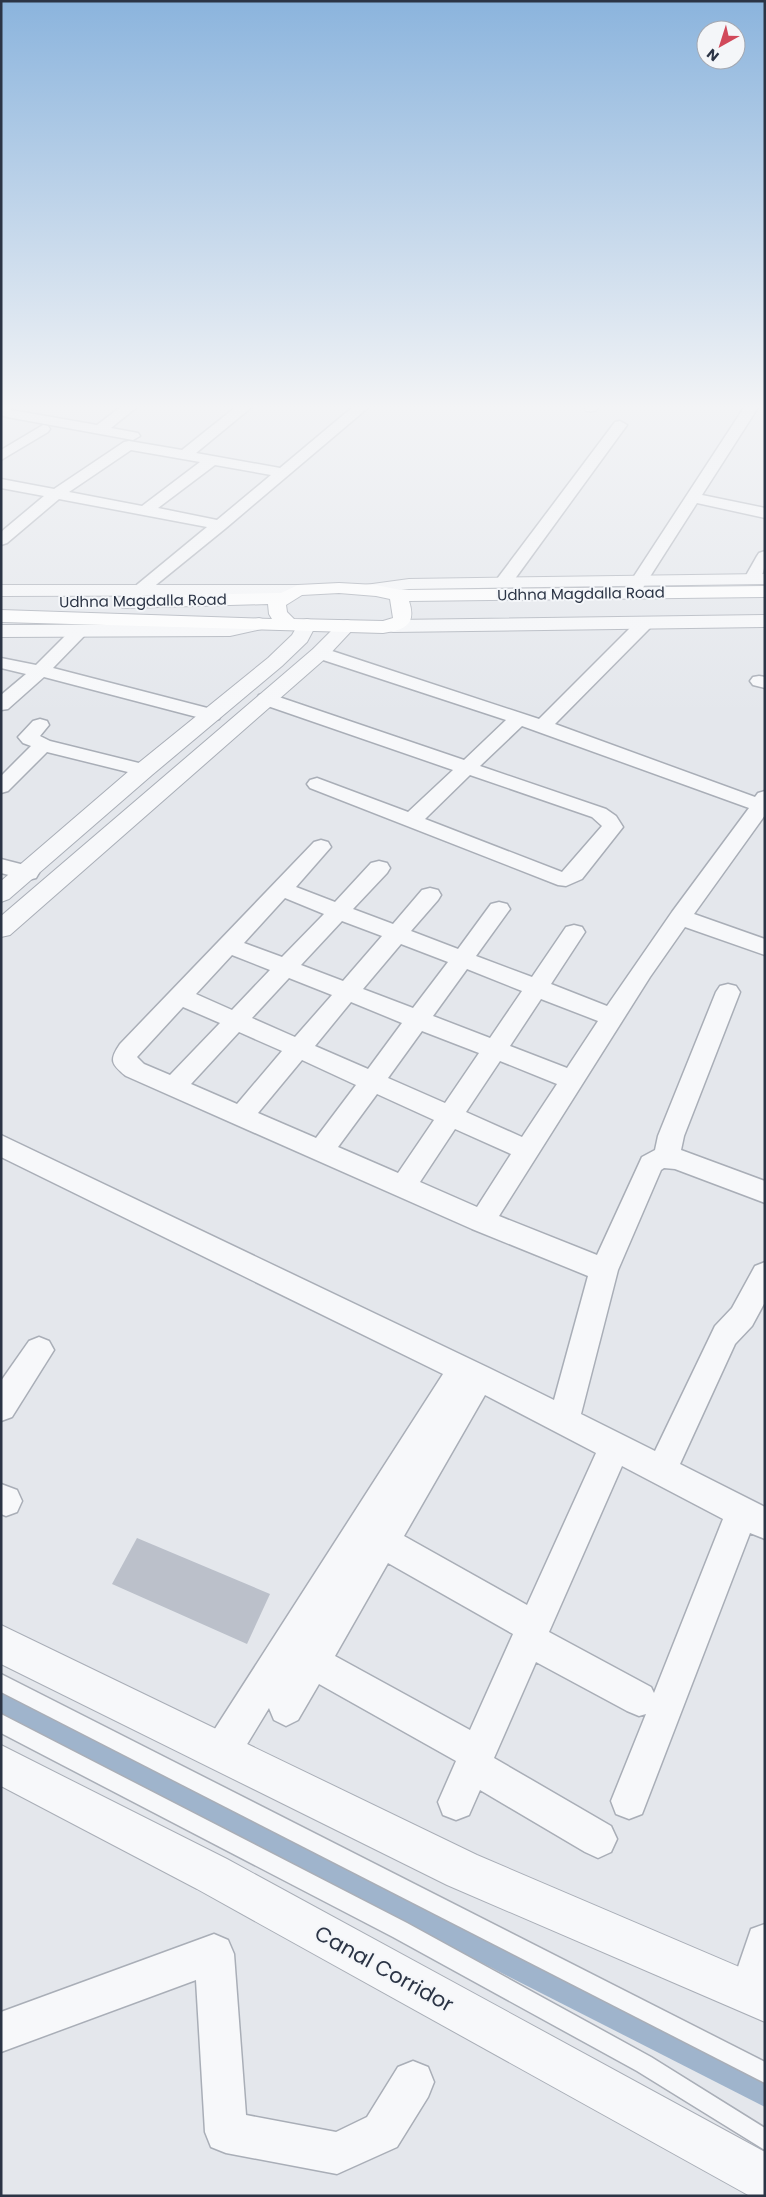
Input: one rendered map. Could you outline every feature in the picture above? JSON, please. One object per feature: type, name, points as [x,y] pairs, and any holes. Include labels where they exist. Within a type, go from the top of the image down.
[{"type":"main road","name":"Udhna Magdalla Road","points":[[398,612],[634,587],[761,583]]},
{"type":"main road","name":"Udhna Magdalla Road","points":[[1,602],[131,596],[291,594],[371,589],[388,592],[398,612]]},
{"type":"main road","points":[[291,594],[278,602],[276,607],[278,614],[298,625]]},
{"type":"main road","name":"Udhna Magdalla Road","points":[[398,612],[765,607]]},
{"type":"main road","points":[[1,616],[347,626],[398,612]]},
{"type":"street","points":[[1,540],[39,509]]},
{"type":"street","points":[[133,509],[220,525]]},
{"type":"street","points":[[145,511],[148,509]]},
{"type":"street","points":[[1,591],[131,596],[240,509]]},
{"type":"street","points":[[503,583],[558,509]]},
{"type":"street","points":[[371,589],[409,584],[503,583],[634,587],[685,509]]},
{"type":"street","points":[[743,509],[765,513]]},
{"type":"street","points":[[761,583],[765,556]]},
{"type":"street","points":[[398,612],[645,623],[765,621]]},
{"type":"street","points":[[542,726],[645,623]]},
{"type":"street","points":[[1,631],[230,630],[259,624]]},
{"type":"street","points":[[1,894],[28,873],[144,770],[212,715],[300,638],[298,625]]},
{"type":"street","points":[[2,928],[320,653],[347,626]]},
{"type":"street","points":[[1,706],[45,672],[79,632]]},
{"type":"street","points":[[320,653],[519,718],[763,803],[642,971],[482,1221]]},
{"type":"street","points":[[1,663],[45,672],[212,715]]},
{"type":"street","points":[[266,699],[599,813],[609,820],[613,827],[574,874],[566,879],[544,873],[317,784]]},
{"type":"street","points":[[411,821],[519,718]]},
{"type":"street","points":[[40,725],[28,736],[30,740],[43,745],[144,770]]},
{"type":"street","points":[[1,786],[43,745]]},
{"type":"street","points":[[321,847],[125,1056],[125,1062],[128,1066],[174,1087],[482,1221],[604,1270]]},
{"type":"street","points":[[1,866],[28,873]]},
{"type":"street","points":[[174,1087],[379,868]]},
{"type":"street","points":[[281,889],[612,1017]]},
{"type":"street","points":[[241,1116],[430,894]]},
{"type":"street","points":[[321,1151],[499,910]]},
{"type":"street","points":[[682,915],[765,939]]},
{"type":"street","points":[[682,915],[765,947]]},
{"type":"street","points":[[403,1186],[574,932]]},
{"type":"street","points":[[228,945],[572,1080]]},
{"type":"street","points":[[667,1157],[671,1136],[728,992]]},
{"type":"street","points":[[180,996],[527,1150]]},
{"type":"street","points":[[1,1145],[470,1373],[754,1518],[630,1801]]},
{"type":"street","points":[[564,1420],[604,1270],[651,1164],[656,1159],[667,1157],[678,1159],[765,1192]]},
{"type":"street","points":[[662,1470],[725,1335],[742,1317],[765,1274]]},
{"type":"street","points":[[1,1407],[39,1350]]},
{"type":"street","points":[[286,1708],[384,1542],[470,1373]]},
{"type":"street","points":[[222,1751],[470,1373]]},
{"type":"street","points":[[456,1802],[615,1446]]},
{"type":"street","points":[[384,1542],[639,1700]]},
{"type":"street","points":[[1,1644],[462,1870],[757,1997],[765,1944]]},
{"type":"street","points":[[313,1662],[475,1759],[598,1839]]},
{"type":"street","name":"Canal Corridor","points":[[1,1765],[212,1874],[765,2178]]},
{"type":"street","points":[[1,2032],[214,1954],[226,2132],[337,2153],[382,2132],[413,2082]]},
{"type":"lane","points":[[1,1683],[765,2073]]},
{"type":"lane","points":[[1,1724],[408,1935],[644,2064],[765,2140]]},
{"type":"building","points":[[137,1538],[270,1594],[247,1644],[112,1584]]},
{"type":"waterway","points":[[1,1701],[765,2089]]}]
